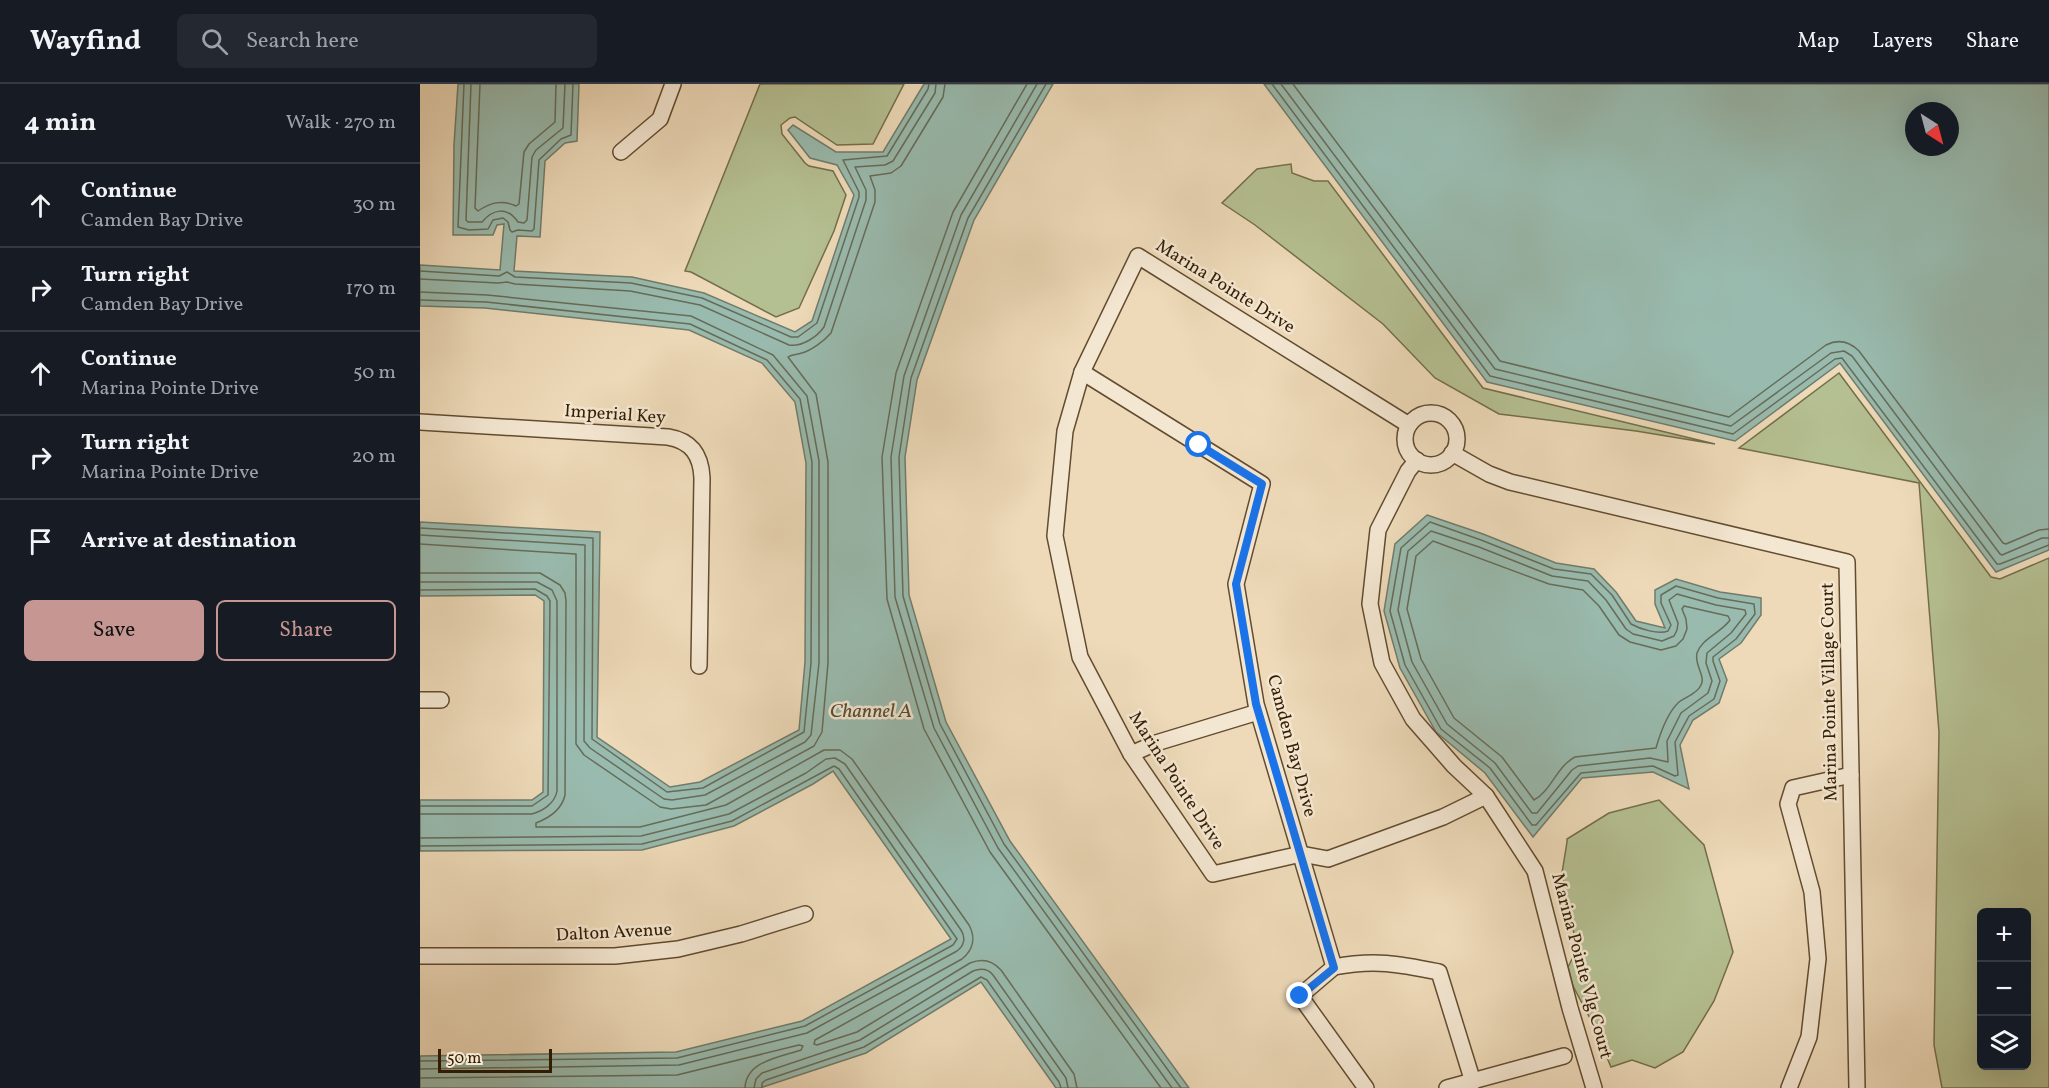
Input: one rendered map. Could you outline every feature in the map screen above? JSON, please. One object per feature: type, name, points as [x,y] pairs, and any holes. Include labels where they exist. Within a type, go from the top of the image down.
[{"type":"street","points":[[621,152],[660,119],[673,84]]},
{"type":"street","name":"Marina Pointe Drive","points":[[1300,854],[1213,874],[1131,754],[1080,657],[1055,536],[1065,431],[1082,372],[1138,256],[1410,425]]},
{"type":"street","name":"Camden Bay Drive","points":[[1082,372],[1262,484],[1236,584],[1258,712],[1300,854]]},
{"type":"street","points":[[1429,413],[1438,413],[1446,417],[1456,431],[1457,439],[1452,453],[1437,464],[1417,460],[1409,451],[1406,443],[1410,425],[1420,415],[1429,413]]},
{"type":"street","name":"Imperial Key","points":[[420,422],[668,437],[689,444],[701,463],[702,478],[699,666]]},
{"type":"street","name":"Marina Pointe Village Court","points":[[1452,453],[1489,474],[1510,482],[1847,562],[1857,1088]]},
{"type":"street","points":[[1334,968],[1300,854],[1328,859],[1443,817],[1486,796],[1454,766],[1413,719],[1382,663],[1370,604],[1378,530],[1408,471],[1417,460]]},
{"type":"street","points":[[420,700],[441,700]]},
{"type":"street","points":[[1131,754],[1156,743],[1258,712]]},
{"type":"street","points":[[1789,1088],[1809,1037],[1818,959],[1812,892],[1788,804],[1793,788],[1851,775]]},
{"type":"street","name":"Marina Pointe Vlg Court","points":[[1486,796],[1535,871],[1570,1008],[1594,1088]]},
{"type":"street","name":"Dalton Avenue","points":[[420,956],[615,956],[678,949],[741,934],[805,914]]},
{"type":"street","points":[[1366,1088],[1300,996],[1334,968],[1358,962],[1385,962],[1439,972],[1473,1082]]},
{"type":"street","points":[[1447,1088],[1564,1056]]},
{"type":"green space","points":[[760,84],[904,84],[873,144],[837,145],[795,117],[781,125],[782,134],[805,163],[833,171],[846,195],[834,231],[799,308],[776,317],[691,272],[685,271]]},
{"type":"green space","points":[[1291,164],[1292,173],[1314,181],[1328,181],[1483,388],[1715,444],[1636,431],[1499,414],[1435,378],[1383,324],[1255,225],[1222,203],[1257,169]]},
{"type":"green space","points":[[1839,373],[1991,577],[2000,579],[2049,558],[2049,1088],[1942,1088],[1934,1045],[1939,732],[1919,483],[1739,448]]},
{"type":"green space","points":[[1659,800],[1704,845],[1733,952],[1714,1001],[1683,1052],[1655,1068],[1632,1060],[1611,1067],[1592,1022],[1573,986],[1568,967],[1577,949],[1562,873],[1567,839],[1609,813]]},
{"type":"water","name":"Channel A","points":[[458,84],[579,84],[577,141],[565,143],[545,161],[540,237],[517,236],[514,271],[632,277],[704,293],[795,332],[812,321],[854,195],[837,165],[810,158],[788,130],[793,125],[836,152],[883,152],[924,84],[1053,84],[974,220],[917,380],[905,457],[909,595],[946,722],[1010,841],[1189,1088],[1056,1088],[981,982],[866,1053],[760,1088],[420,1088],[420,1056],[676,1052],[802,1021],[951,939],[833,771],[734,826],[642,850],[420,851],[420,800],[532,800],[543,792],[544,601],[535,595],[420,596],[420,522],[600,532],[597,737],[670,787],[700,782],[799,730],[805,662],[806,463],[795,402],[762,363],[689,330],[485,308],[420,306],[420,265],[500,270],[504,224],[497,225],[493,235],[453,235],[454,145]]},
{"type":"water","points":[[1264,84],[2049,84],[2049,550],[1996,572],[1840,363],[1735,441],[1487,382]]},
{"type":"water","points":[[1427,515],[1556,563],[1594,569],[1616,592],[1636,621],[1665,628],[1655,604],[1655,590],[1676,579],[1720,592],[1761,598],[1761,615],[1741,643],[1719,659],[1727,680],[1719,703],[1693,720],[1680,745],[1689,789],[1653,772],[1582,778],[1533,837],[1485,773],[1436,732],[1400,668],[1384,611],[1395,544]]},
{"type":"route","points":[[1199,445],[1262,484],[1236,584],[1256,704],[1334,968],[1300,996]]}]
